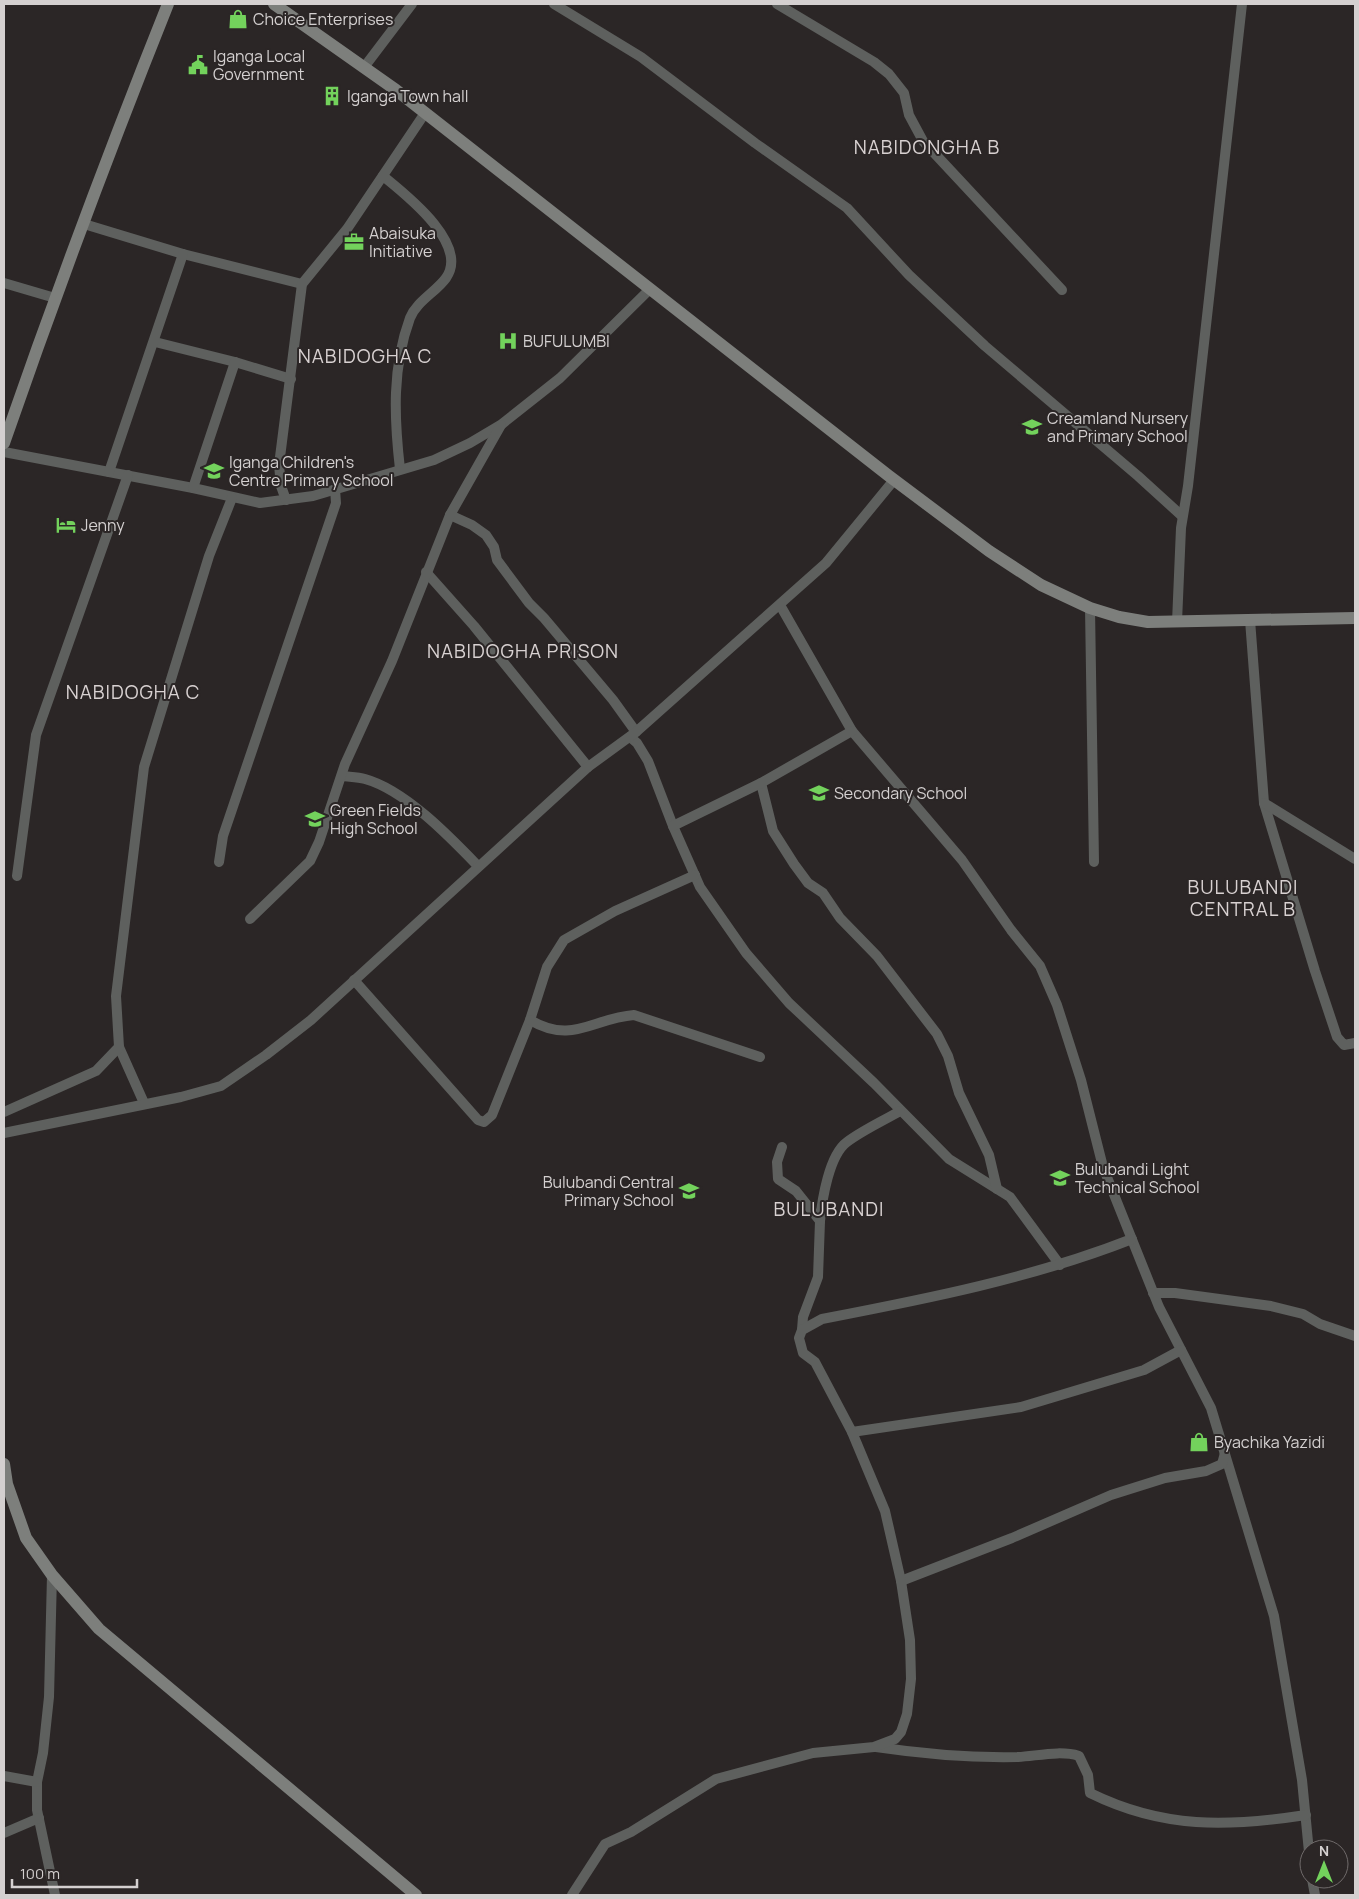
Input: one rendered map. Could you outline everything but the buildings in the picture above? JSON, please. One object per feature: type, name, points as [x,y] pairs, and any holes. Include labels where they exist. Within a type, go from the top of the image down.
[{"type":"main road","points":[[4,443],[54,298],[84,224],[134,86],[168,4]]},
{"type":"main road","points":[[274,4],[365,66],[894,480],[989,551],[1041,585],[1090,608],[1119,617],[1148,622],[1355,618]]},
{"type":"main road","points":[[4,1464],[7,1484],[26,1538],[52,1575],[99,1629],[416,1895]]},
{"type":"street","points":[[365,66],[412,4]]},
{"type":"street","points":[[554,4],[641,57],[755,143],[847,208],[909,275],[985,346],[1182,516]]},
{"type":"street","points":[[777,4],[874,62],[889,74],[904,93],[909,115],[924,141],[1062,290]]},
{"type":"street","points":[[1177,622],[1182,516],[1188,486],[1242,4]]},
{"type":"street","points":[[286,500],[281,486],[279,465],[302,284],[348,229],[425,113]]},
{"type":"street","points":[[383,176],[409,197],[444,236],[449,247],[450,257],[446,277],[411,315],[403,340],[397,375],[395,412],[400,469]]},
{"type":"street","points":[[84,224],[183,254],[302,284]]},
{"type":"street","points":[[109,472],[183,254]]},
{"type":"street","points":[[4,283],[54,298]]},
{"type":"street","points":[[4,452],[194,488],[260,503],[313,496],[434,460],[470,443],[502,424],[560,378],[650,289]]},
{"type":"street","points":[[154,342],[235,362],[291,380]]},
{"type":"street","points":[[194,488],[235,362]]},
{"type":"street","points":[[250,919],[310,861],[319,842],[345,764],[392,661],[450,515],[502,424]]},
{"type":"street","points":[[17,876],[36,735],[128,475]]},
{"type":"street","points":[[4,1133],[144,1103],[182,1097],[221,1086],[266,1055],[303,1026],[588,767],[633,734],[826,563],[894,480]]},
{"type":"street","points":[[219,862],[223,836],[336,504],[336,489]]},
{"type":"street","points":[[144,1103],[119,1047],[116,996],[144,767],[151,739],[209,556],[232,498]]},
{"type":"street","points":[[450,515],[472,525],[486,535],[494,547],[497,560],[529,603],[613,700],[648,761],[673,826],[700,887],[746,953],[789,1003],[874,1083],[949,1159],[998,1189],[1015,1203],[1060,1265]]},
{"type":"street","points":[[426,572],[474,626],[588,767]]},
{"type":"street","points":[[780,605],[852,731],[962,860],[1011,930],[1040,966],[1057,1005],[1081,1080],[1103,1167],[1153,1293],[1212,1408],[1274,1616],[1299,1760],[1308,1839]]},
{"type":"street","points":[[1090,608],[1094,862]]},
{"type":"street","points":[[1250,620],[1264,803],[1337,1037],[1344,1045],[1355,1043]]},
{"type":"street","points":[[673,826],[761,783],[852,731]]},
{"type":"street","points":[[342,776],[366,779],[406,801],[443,830],[478,866]]},
{"type":"street","points":[[761,783],[773,832],[794,864],[808,883],[823,893],[840,918],[877,956],[937,1034],[948,1056],[959,1093],[990,1155],[998,1189]]},
{"type":"street","points":[[1264,803],[1355,860]]},
{"type":"street","points":[[354,980],[408,1038],[446,1086],[478,1120],[484,1122],[492,1115],[530,1020],[546,967],[564,940],[615,911],[694,875]]},
{"type":"street","points":[[530,1020],[550,1029],[566,1031],[582,1030],[619,1016],[634,1015],[760,1057]]},
{"type":"street","points":[[4,1112],[96,1071],[119,1047]]},
{"type":"street","points":[[874,1747],[895,1738],[901,1732],[907,1714],[911,1679],[910,1640],[901,1581],[885,1511],[852,1432],[815,1362],[803,1353],[799,1338],[803,1317],[818,1277],[820,1221],[824,1188],[834,1161],[845,1143],[900,1111]]},
{"type":"street","points":[[782,1147],[777,1162],[778,1178],[796,1191],[820,1221]]},
{"type":"street","points":[[802,1330],[822,1320],[1022,1276],[1060,1265],[1132,1239]]},
{"type":"street","points":[[1153,1293],[1175,1293],[1272,1306],[1303,1314],[1320,1324],[1355,1336]]},
{"type":"street","points":[[852,1432],[1021,1407],[1144,1370],[1182,1350]]},
{"type":"street","points":[[901,1581],[1012,1538],[1110,1495],[1165,1478],[1206,1471],[1222,1464],[1225,1452]]},
{"type":"street","points":[[52,1575],[49,1697],[43,1753],[37,1782],[38,1818],[55,1895]]},
{"type":"street","points":[[572,1895],[605,1844],[631,1832],[716,1780],[813,1753],[874,1747],[918,1753],[1017,1757],[1070,1753],[1079,1756],[1088,1775],[1090,1793],[1119,1808],[1169,1820],[1216,1824],[1269,1821],[1306,1815]]},
{"type":"street","points":[[4,1776],[37,1782]]},
{"type":"street","points":[[4,1833],[38,1818]]},
{"type":"place","name":"Choice Enterprises","points":[[238,19]]},
{"type":"place","name":"Iganga Local Government","points":[[198,65]]},
{"type":"place","name":"Iganga Town hall","points":[[332,96]]},
{"type":"place","name":"Abaisuka Initiative","points":[[354,242]]},
{"type":"place","name":"BUFULUMBI","points":[[508,341]]},
{"type":"place","name":"Creamland Nursery and Primary School","points":[[1032,427]]},
{"type":"place","name":"Iganga Children's Centre Primary School","points":[[214,471]]},
{"type":"place","name":"Jenny","points":[[66,525]]},
{"type":"place","name":"Secondary School","points":[[819,793]]},
{"type":"place","name":"Green Fields High School","points":[[315,819]]},
{"type":"place","name":"Bulubandi Light Technical School","points":[[1060,1178]]},
{"type":"place","name":"Bulubandi Central Primary School","points":[[689,1191]]},
{"type":"place","name":"Byachika Yazidi","points":[[1199,1442]]},
{"type":"district","name":"NABIDONGHA B","points":[[927,147]]},
{"type":"district","name":"NABIDOGHA C","points":[[365,356]]},
{"type":"district","name":"NABIDOGHA PRISON","points":[[523,651]]},
{"type":"district","name":"NABIDOGHA C","points":[[133,692]]},
{"type":"district","name":"BULUBANDI CENTRAL B","points":[[1243,898]]},
{"type":"district","name":"BULUBANDI","points":[[829,1209]]}]
